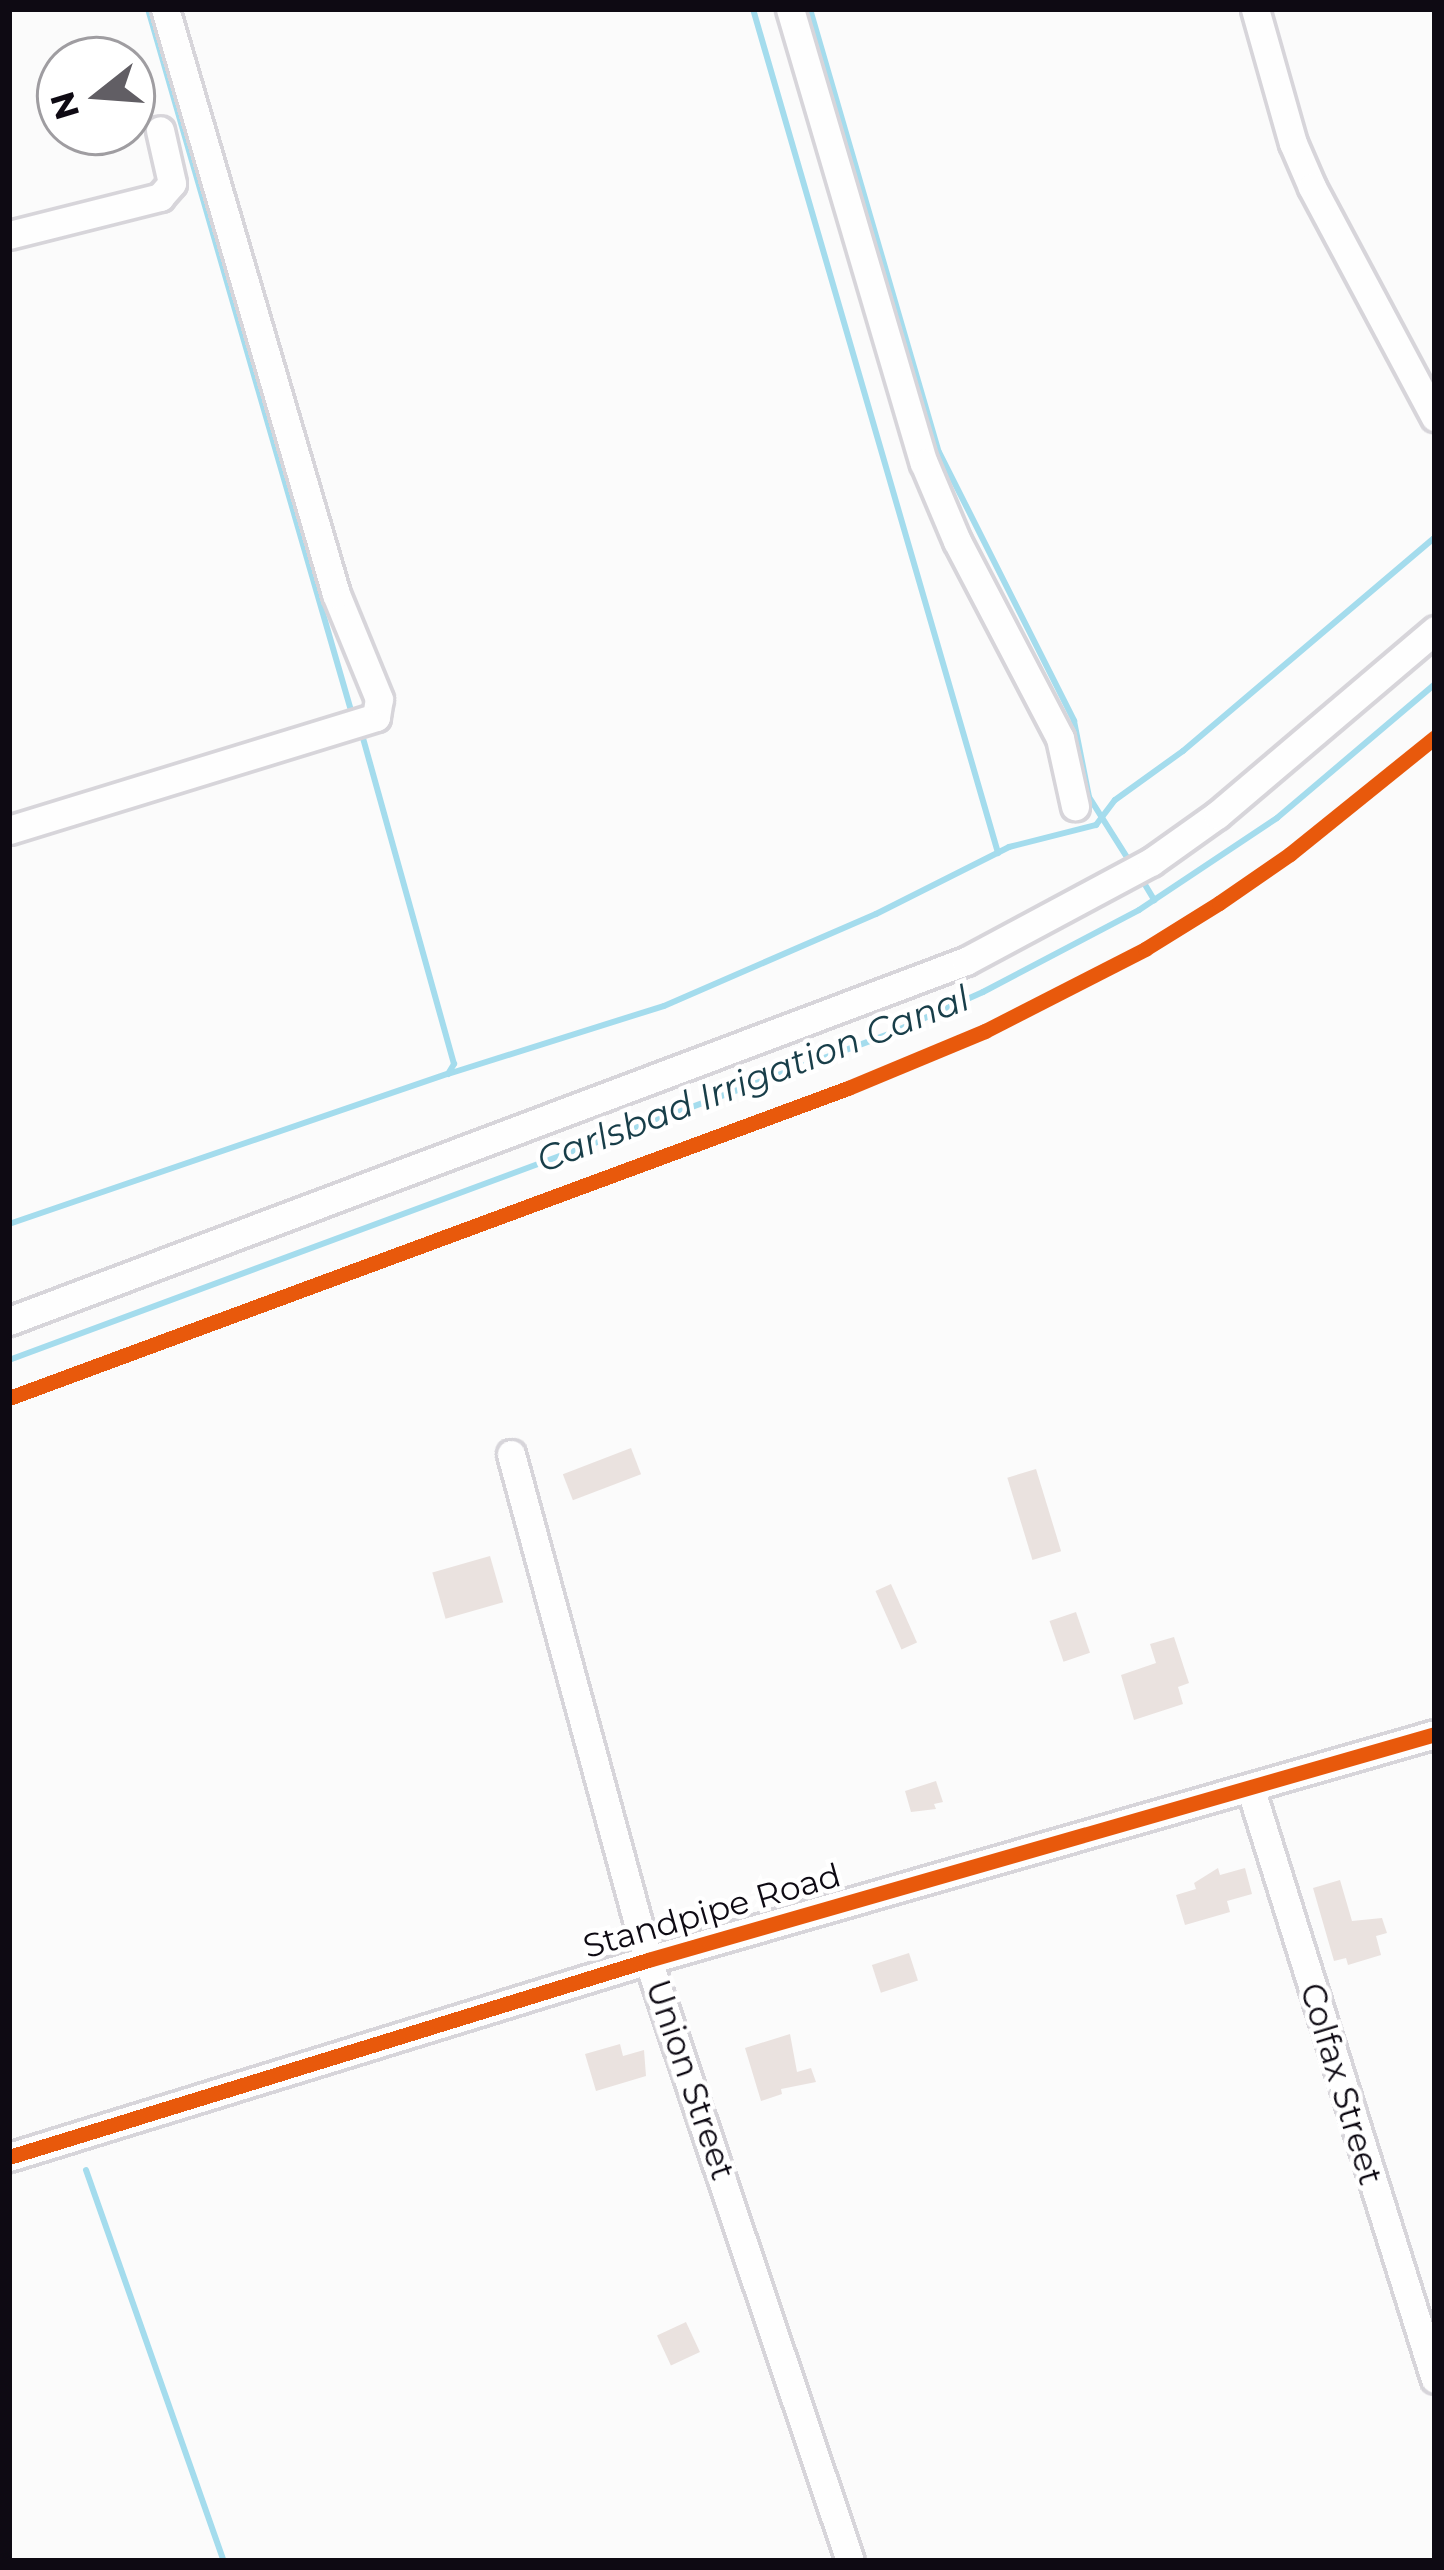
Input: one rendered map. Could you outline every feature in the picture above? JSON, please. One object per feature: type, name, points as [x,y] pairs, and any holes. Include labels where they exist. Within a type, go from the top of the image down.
[{"type":"street","points":[[9,830],[376,717],[379,699],[336,594],[165,9]]},
{"type":"street","points":[[790,9],[924,463],[956,541],[1060,738],[1075,806]]},
{"type":"street","points":[[1255,9],[1293,143],[1312,187],[1435,417]]},
{"type":"street","points":[[9,235],[160,197],[172,183],[160,130]]},
{"type":"street","points":[[9,1321],[966,962],[1066,911],[1201,827],[1435,630]]},
{"type":"street","name":"Union Street","points":[[511,1454],[648,1960],[850,2561]]},
{"type":"street","name":"Standpipe Road","points":[[21,2154],[648,1960],[1435,1734]]},
{"type":"street","name":"Colfax Street","points":[[1250,1787],[1435,2379]]},
{"type":"building","points":[[631,1448],[641,1474],[573,1500],[563,1474]]},
{"type":"building","points":[[1036,1469],[1061,1551],[1032,1560],[1007,1478]]},
{"type":"building","points":[[490,1556],[503,1602],[446,1619],[432,1573]]},
{"type":"building","points":[[891,1584],[917,1642],[902,1649],[875,1591]]},
{"type":"building","points":[[1076,1612],[1090,1653],[1064,1662],[1050,1621]]},
{"type":"building","points":[[1174,1637],[1189,1683],[1178,1687],[1183,1704],[1134,1720],[1121,1675],[1156,1663],[1150,1644]]},
{"type":"building","points":[[936,1781],[943,1802],[934,1804],[936,1809],[911,1812],[905,1791]]},
{"type":"building","points":[[1218,1868],[1220,1875],[1245,1868],[1252,1894],[1227,1901],[1230,1912],[1185,1925],[1176,1895],[1196,1889],[1194,1883]]},
{"type":"building","points":[[1340,1880],[1352,1921],[1382,1918],[1387,1933],[1376,1936],[1381,1955],[1348,1965],[1346,1958],[1334,1961],[1313,1888]]},
{"type":"building","points":[[909,1953],[918,1981],[881,1993],[872,1965]]},
{"type":"building","points":[[790,2034],[797,2072],[811,2068],[816,2082],[781,2089],[782,2094],[761,2101],[745,2048]]},
{"type":"building","points":[[620,2044],[623,2056],[644,2050],[646,2076],[596,2091],[585,2054]]},
{"type":"building","points":[[686,2322],[700,2352],[671,2365],[657,2336]]},
{"type":"waterway","points":[[148,9],[350,707]]},
{"type":"waterway","points":[[753,9],[998,853]]},
{"type":"waterway","points":[[810,9],[939,452],[1074,721],[1089,797],[1130,862]]},
{"type":"waterway","points":[[448,1074],[664,1006],[876,914],[1009,847],[1096,825],[1115,800],[1183,751],[1435,537]]},
{"type":"waterway","name":"Carlsbad Irrigation Canal","points":[[9,1360],[889,1034],[983,992],[1139,910],[1277,818],[1435,684]]},
{"type":"waterway","points":[[9,1224],[448,1074],[454,1064],[361,732]]},
{"type":"waterway","points":[[1141,878],[1154,900]]},
{"type":"waterway","points":[[86,2170],[224,2561]]},
{"type":"cycle path","points":[[9,1398],[848,1088],[985,1031],[1145,949],[1219,903],[1290,854],[1435,737]]},
{"type":"cycle path","points":[[9,2157],[648,1960],[1435,1734]]}]
